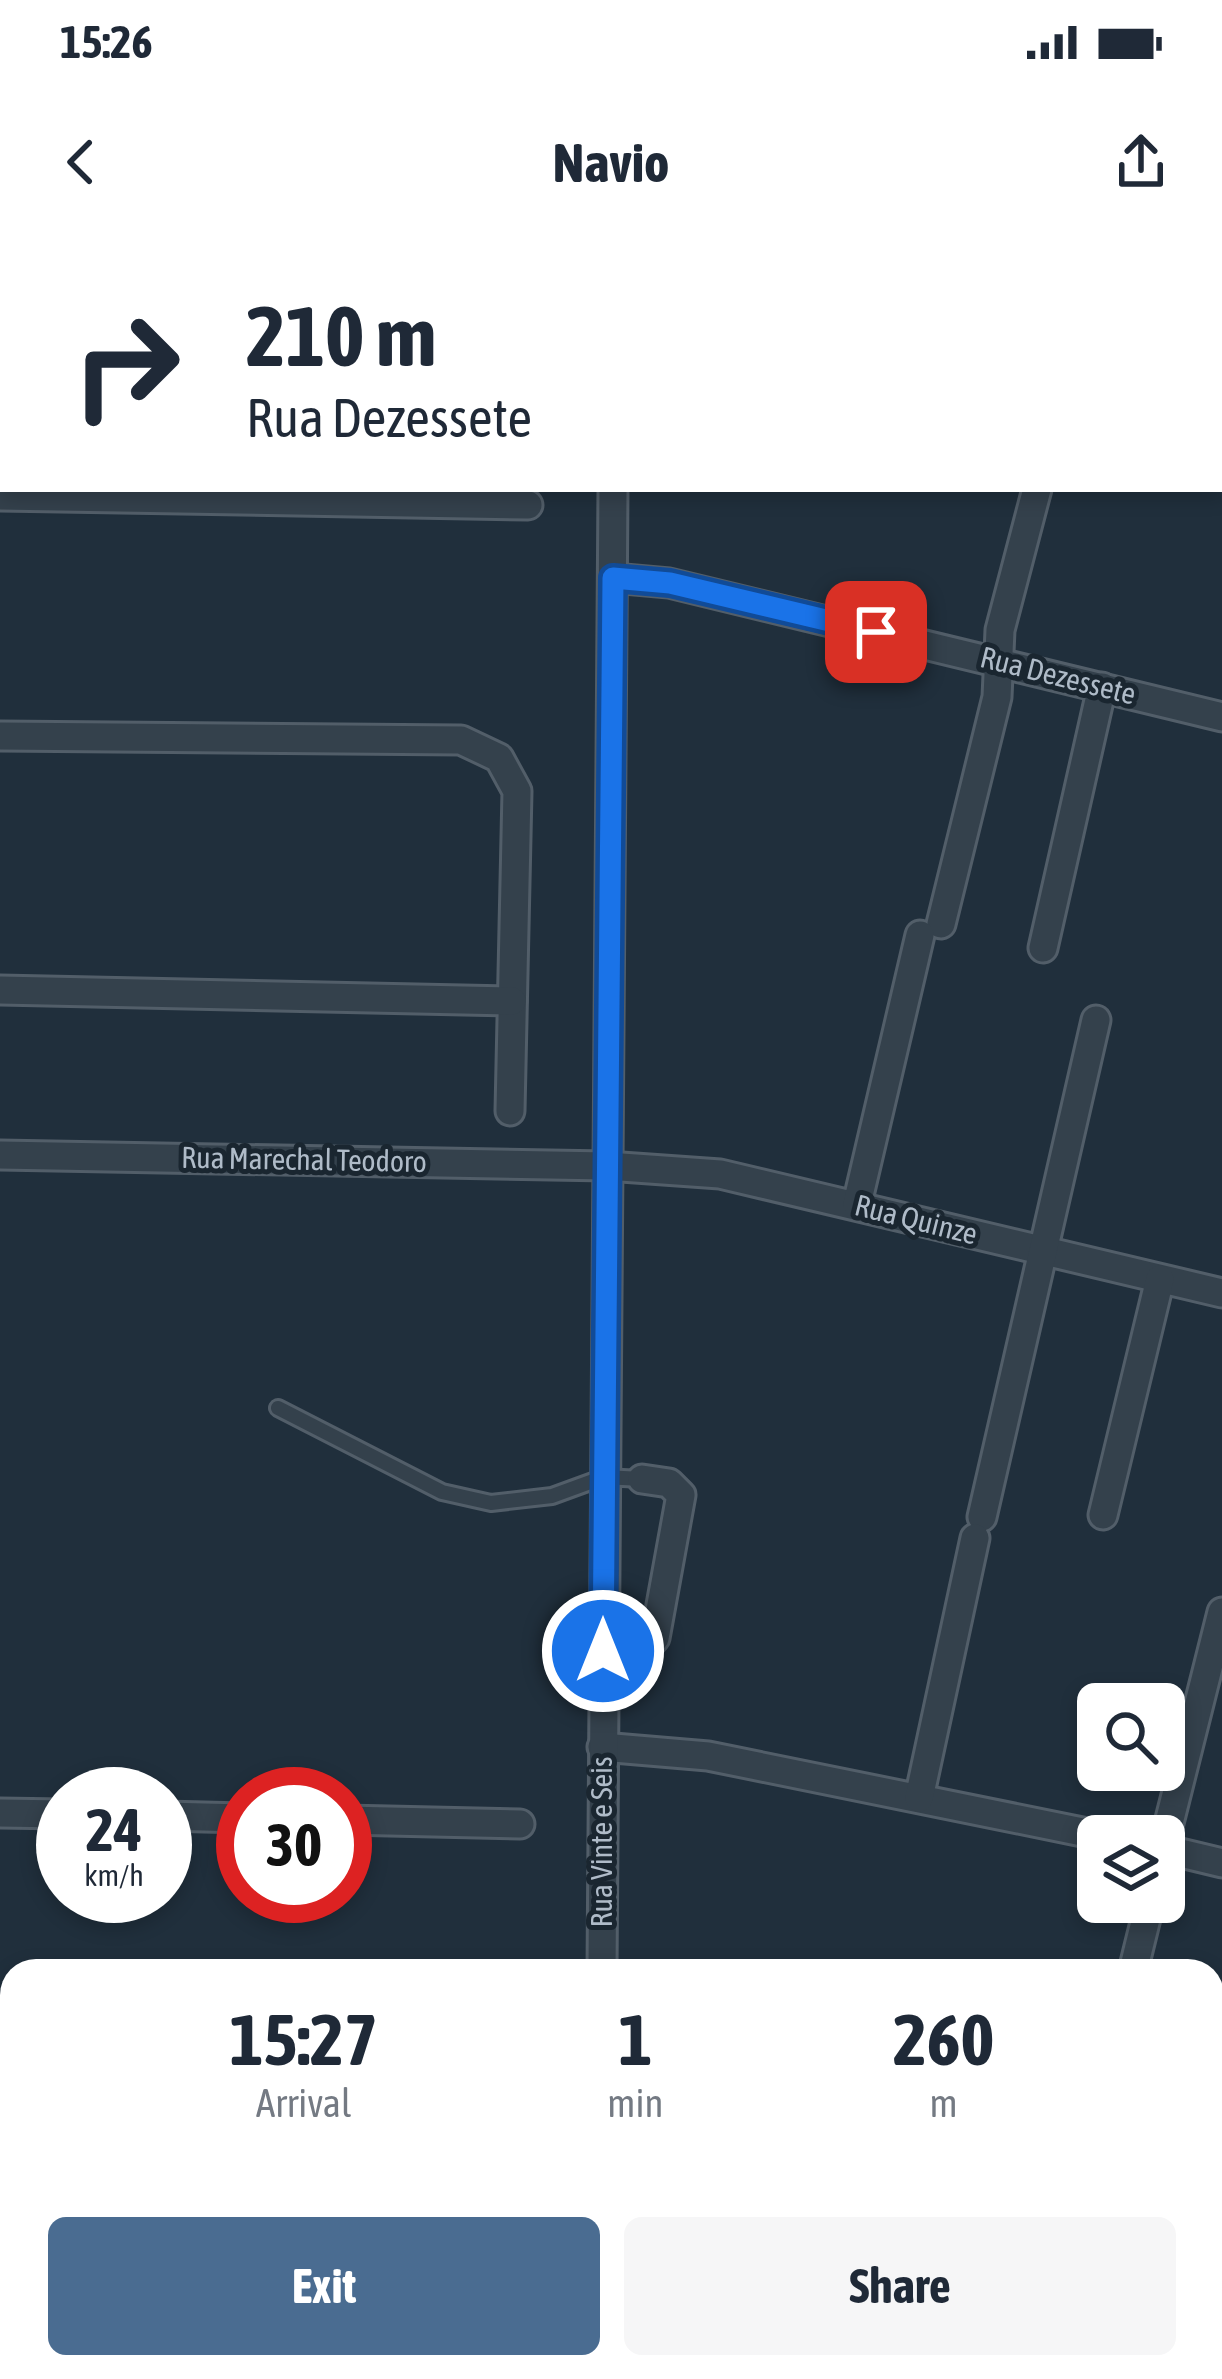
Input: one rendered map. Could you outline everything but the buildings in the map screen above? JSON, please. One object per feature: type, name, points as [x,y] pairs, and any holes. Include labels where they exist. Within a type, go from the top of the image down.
[{"type":"street","name":"Rua Vinte e Seis","points":[[602,1959],[613,492]]},
{"type":"street","points":[[856,1204],[997,697],[1000,630],[1035,492]]},
{"type":"street","points":[[0,496],[528,505]]},
{"type":"street","name":"Rua Dezessete","points":[[613,578],[670,583],[1222,717]]},
{"type":"street","points":[[1043,947],[1102,687]]},
{"type":"street","points":[[0,736],[460,740],[499,758],[517,791],[510,1111]]},
{"type":"street","points":[[0,990],[512,1001]]},
{"type":"street","points":[[919,1798],[1096,1020]]},
{"type":"street","name":"Rua Marechal Teodoro","points":[[0,1155],[607,1166]]},
{"type":"street","name":"Rua Quinze","points":[[607,1166],[720,1174],[1222,1293]]},
{"type":"street","points":[[1103,1515],[1160,1279]]},
{"type":"street","points":[[603,1651],[645,1648],[655,1637],[681,1495],[669,1484],[642,1480]]},
{"type":"street","points":[[1172,1815],[1222,1612]]},
{"type":"street","points":[[602,1747],[708,1756],[1077,1831]]},
{"type":"street","points":[[0,1813],[36,1814]]},
{"type":"street","points":[[372,1821],[520,1824]]},
{"type":"street","points":[[1185,1852],[1222,1863]]},
{"type":"street","points":[[1136,1959],[1145,1923]]},
{"type":"lane","points":[[278,1408],[442,1492],[491,1503],[552,1496],[604,1478],[642,1480]]},
{"type":"route","points":[[603,1651],[613,578],[670,583],[876,632]]}]
